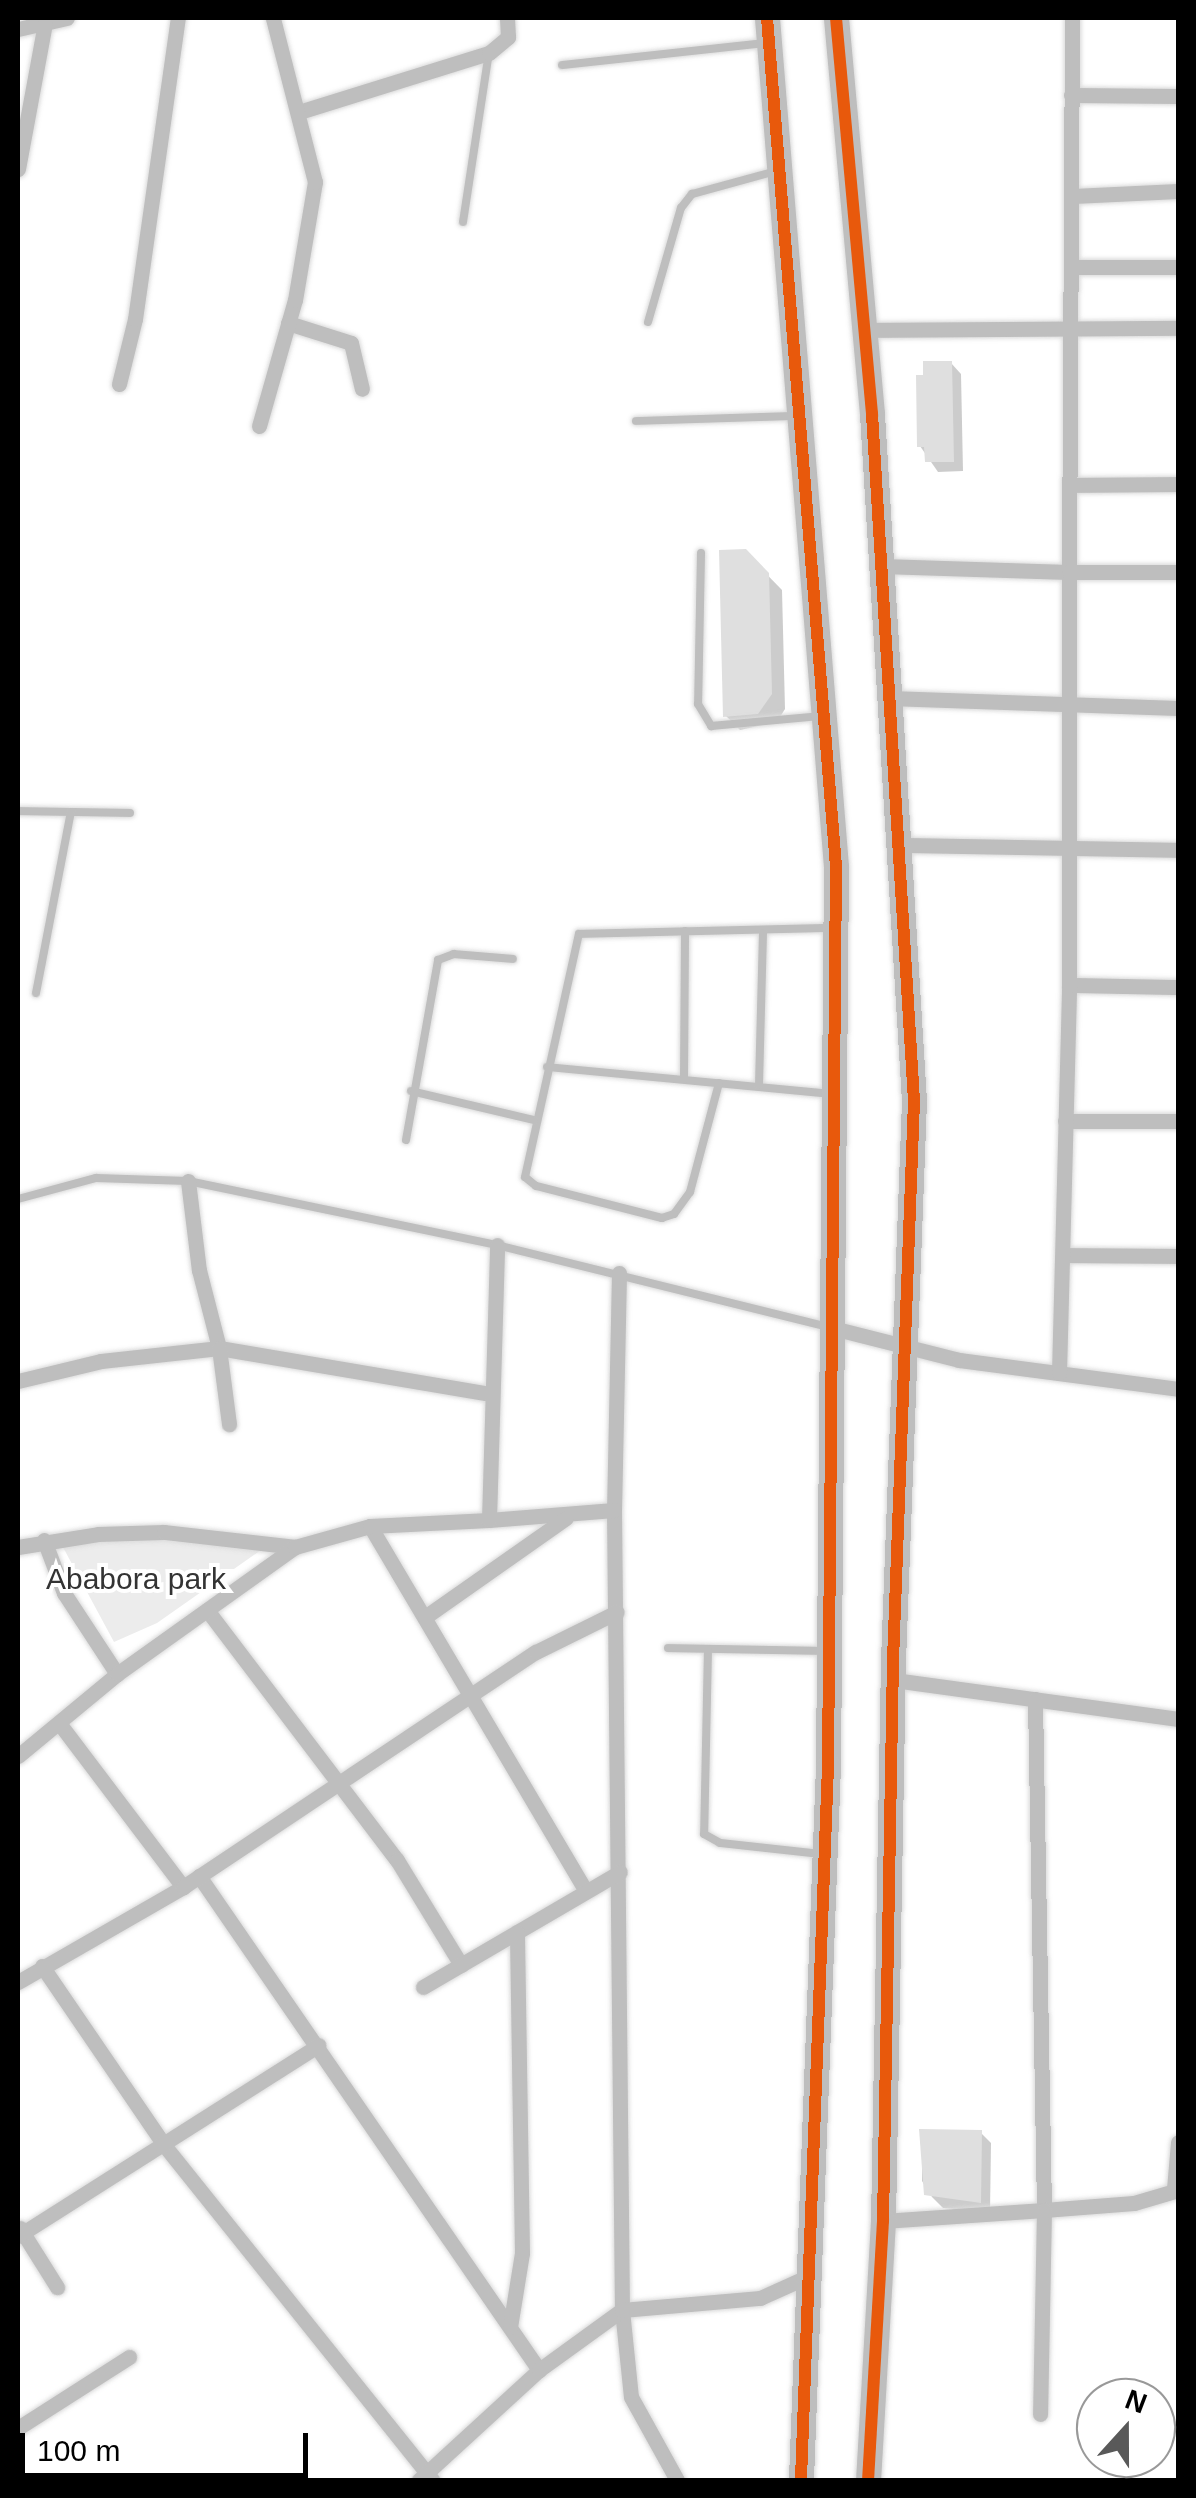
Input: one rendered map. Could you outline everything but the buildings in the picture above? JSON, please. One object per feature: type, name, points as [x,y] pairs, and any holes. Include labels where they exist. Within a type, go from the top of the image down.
[{"type":"main road","points":[[836,18],[881,566],[914,1101],[894,1680],[883,2220],[868,2480]]},
{"type":"main road","points":[[767,30],[836,867],[825,1854],[801,2480]]},
{"type":"street","points":[[18,29],[67,18]]},
{"type":"street","points":[[119,384],[136,319],[178,18]]},
{"type":"street","points":[[258,426],[288,323],[314,182],[273,18]]},
{"type":"street","points":[[299,112],[490,54],[508,37],[506,18]]},
{"type":"street","points":[[1058,1373],[1069,985],[1066,851],[1072,18]]},
{"type":"street","points":[[18,169],[45,23]]},
{"type":"street","points":[[1072,95],[1178,96]]},
{"type":"street","points":[[1073,196],[1178,191]]},
{"type":"street","points":[[1073,267],[1178,267]]},
{"type":"street","points":[[288,323],[350,343],[362,388]]},
{"type":"street","points":[[864,330],[1178,328]]},
{"type":"street","points":[[1070,485],[1178,484]]},
{"type":"street","points":[[881,566],[1178,572]]},
{"type":"street","points":[[889,698],[1069,708],[1178,708]]},
{"type":"street","points":[[900,845],[1066,851],[1178,850]]},
{"type":"street","points":[[1069,985],[1178,986]]},
{"type":"street","points":[[1066,1122],[1178,1122]]},
{"type":"street","points":[[188,1182],[198,1270],[219,1348],[229,1424]]},
{"type":"street","points":[[489,1520],[497,1245]]},
{"type":"street","points":[[1063,1255],[1178,1256]]},
{"type":"street","points":[[619,1273],[614,1510],[622,2310],[631,2396],[677,2480]]},
{"type":"street","points":[[830,1328],[907,1348],[1178,1390]]},
{"type":"street","points":[[18,1381],[101,1362],[219,1348],[490,1394]]},
{"type":"street","points":[[18,1756],[117,1674],[296,1547],[370,1526],[566,1518],[614,1510]]},
{"type":"street","points":[[425,1618],[566,1518]]},
{"type":"street","points":[[370,1526],[586,1891]]},
{"type":"street","points":[[18,1547],[44,1540],[164,1532],[296,1547]]},
{"type":"street","points":[[44,1540],[64,1593],[117,1674]]},
{"type":"street","points":[[207,1610],[339,1783],[461,1965]]},
{"type":"street","points":[[18,1982],[183,1887],[468,1694],[617,1612]]},
{"type":"street","points":[[894,1680],[1178,1719]]},
{"type":"street","points":[[1035,1698],[1044,2210],[1040,2414]]},
{"type":"street","points":[[59,1723],[183,1887]]},
{"type":"street","points":[[423,1987],[620,1872]]},
{"type":"street","points":[[198,1876],[319,2046],[539,2370]]},
{"type":"street","points":[[510,2327],[522,2252],[516,1932]]},
{"type":"street","points":[[42,1966],[164,2145],[427,2479],[539,2370],[622,2310],[760,2298],[809,2276]]},
{"type":"street","points":[[57,2287],[19,2231],[319,2046]]},
{"type":"street","points":[[883,2220],[1134,2202],[1176,2189],[1178,2142]]},
{"type":"street","points":[[18,2428],[129,2357]]},
{"type":"lane","points":[[562,65],[767,30]]},
{"type":"lane","points":[[463,222],[490,54]]},
{"type":"lane","points":[[648,322],[682,208],[692,194],[709,184],[776,171]]},
{"type":"lane","points":[[636,421],[797,416]]},
{"type":"lane","points":[[702,554],[698,704],[711,726],[822,716]]},
{"type":"lane","points":[[18,811],[130,813]]},
{"type":"lane","points":[[36,993],[71,812]]},
{"type":"lane","points":[[719,1083],[690,1192],[674,1214],[662,1218],[536,1186],[524,1168],[579,934],[763,933],[836,928]]},
{"type":"lane","points":[[684,1079],[685,932]]},
{"type":"lane","points":[[759,1085],[763,933]]},
{"type":"lane","points":[[406,1140],[411,1091],[438,960],[454,954],[513,958]]},
{"type":"lane","points":[[547,1067],[834,1095]]},
{"type":"lane","points":[[411,1091],[534,1120]]},
{"type":"lane","points":[[18,1200],[96,1178],[188,1182],[497,1245],[830,1328]]},
{"type":"lane","points":[[668,1648],[826,1651]]},
{"type":"lane","points":[[708,1649],[704,1834],[720,1842],[825,1854]]},
{"type":"green space","name":"Ababora park","points":[[154,1532],[261,1550],[157,1623],[114,1642],[58,1538]]},
{"type":"cycle path","points":[[767,18],[836,867],[828,1766],[801,2480]]},
{"type":"cycle path","points":[[836,18],[872,414],[914,1101],[893,1660],[883,2221],[868,2480]]}]
